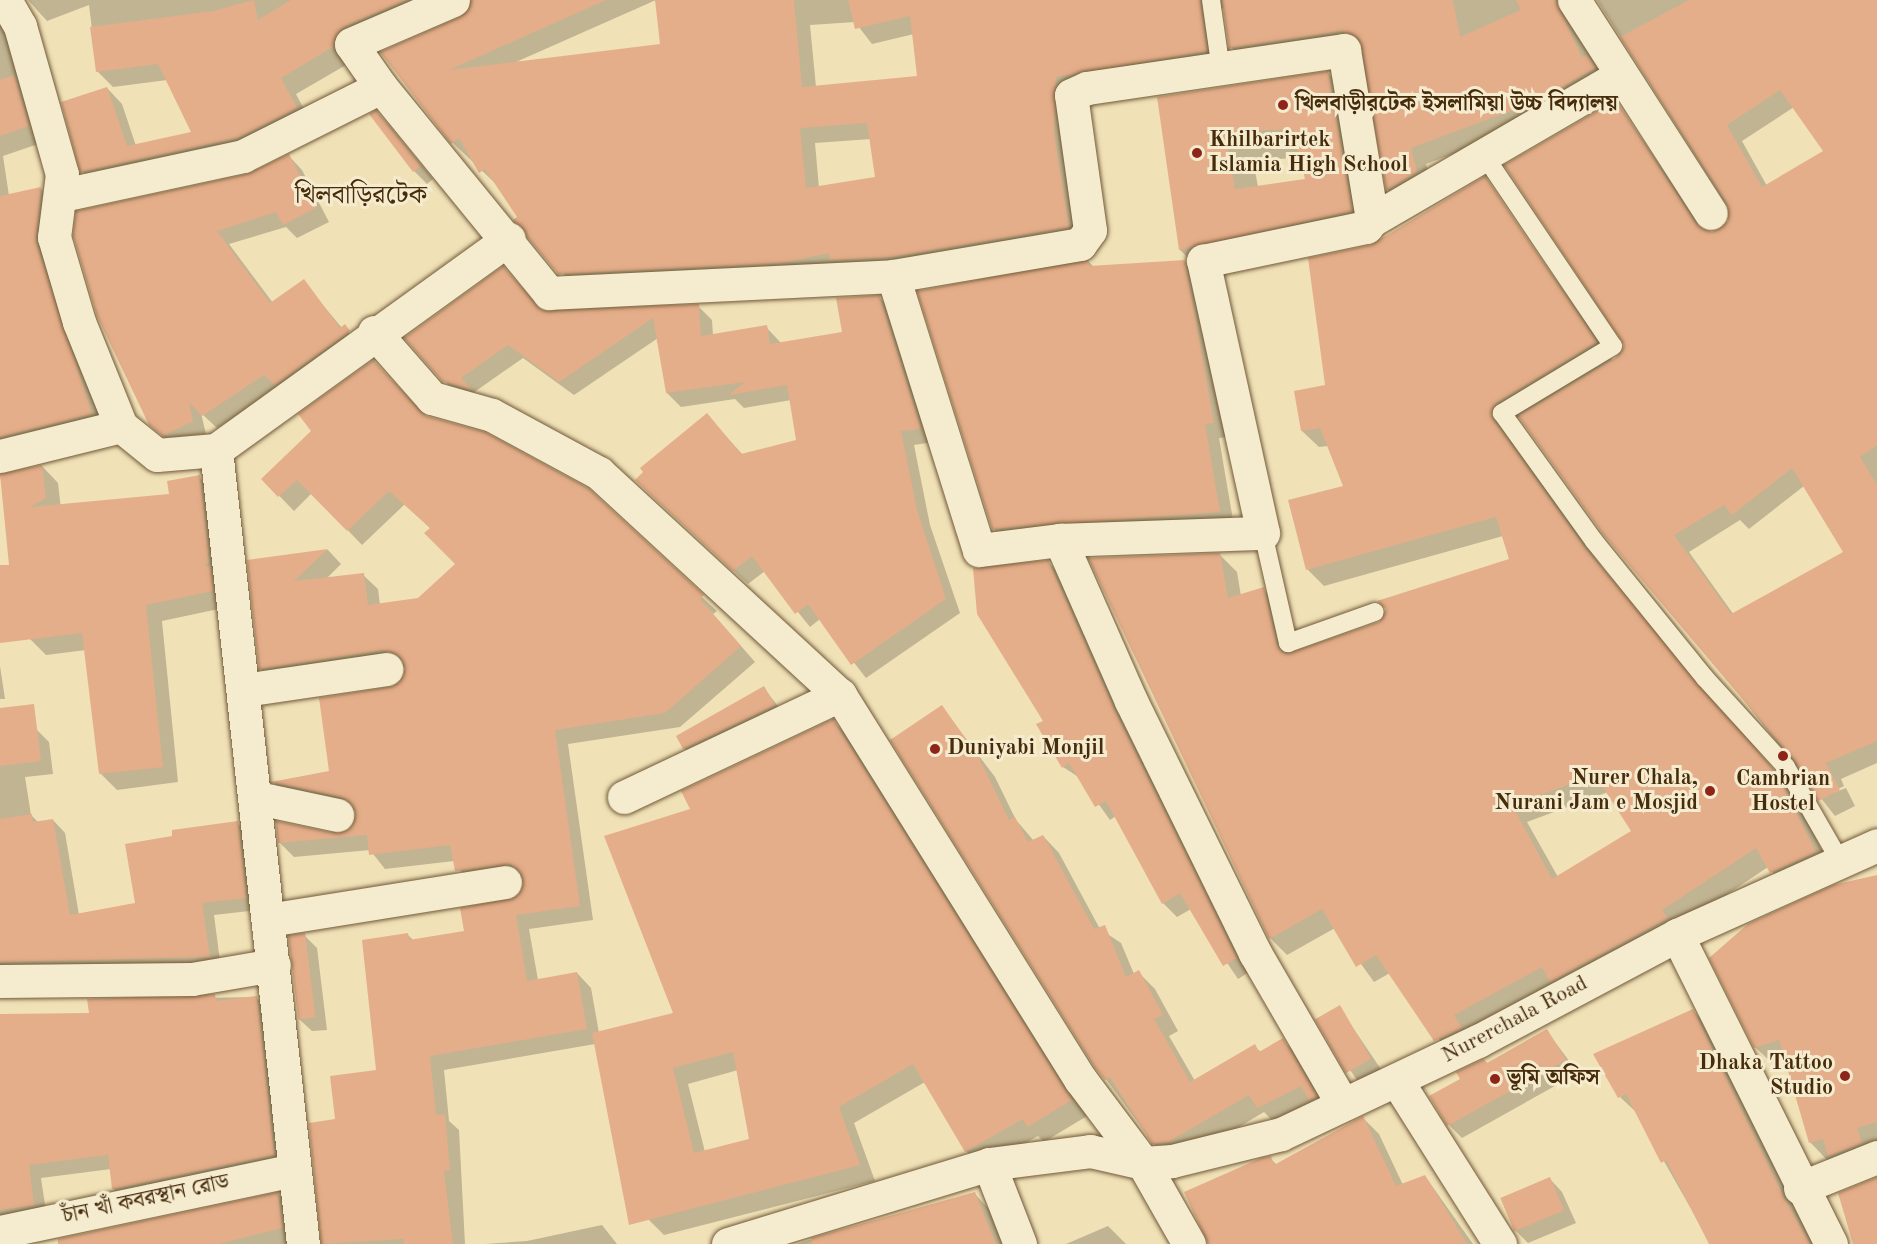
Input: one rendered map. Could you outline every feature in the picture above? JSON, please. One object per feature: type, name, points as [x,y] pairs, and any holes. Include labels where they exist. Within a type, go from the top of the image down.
[{"type":"street","points":[[5,0],[20,26],[63,195],[54,237],[79,322],[122,426],[157,455],[216,450],[374,332],[509,239]]},
{"type":"street","points":[[453,0],[351,44],[381,87],[509,239],[549,293],[892,276],[1080,244],[1090,230],[1071,95],[1344,50],[1372,220]]},
{"type":"street","points":[[1574,0],[1619,76],[1711,213]]},
{"type":"street","points":[[892,276],[979,550],[1060,540],[1263,533],[1203,261],[1365,227],[1372,220],[1619,76]]},
{"type":"street","points":[[63,195],[243,156],[381,87]]},
{"type":"street","points":[[374,332],[432,398],[492,415],[599,473],[840,695],[1080,1079],[1143,1163],[1189,1244]]},
{"type":"street","points":[[0,456],[122,426]]},
{"type":"street","points":[[216,450],[258,798],[293,1170],[303,1244]]},
{"type":"street","points":[[1060,540],[1131,701],[1254,953],[1342,1103]]},
{"type":"street","points":[[244,690],[386,669]]},
{"type":"street","points":[[624,797],[840,695]]},
{"type":"street","points":[[258,798],[337,815]]},
{"type":"street","name":"Nurerchala Road","points":[[1143,1163],[1218,1153],[1281,1134],[1342,1103],[1397,1081],[1677,935],[1877,845]]},
{"type":"street","points":[[268,920],[505,882]]},
{"type":"street","points":[[1677,935],[1800,1188],[1831,1244]]},
{"type":"street","points":[[0,981],[192,979],[274,965]]},
{"type":"street","points":[[1397,1081],[1500,1244]]},
{"type":"street","points":[[728,1244],[989,1164],[1090,1151],[1143,1163]]},
{"type":"street","points":[[1800,1188],[1877,1156]]},
{"type":"street","points":[[989,1164],[1020,1244]]},
{"type":"street","name":"চাঁন খাঁ কবরস্থান রোড","points":[[0,1232],[293,1170]]},
{"type":"lane","points":[[1211,0],[1221,70]]},
{"type":"lane","points":[[1484,155],[1613,346],[1502,413],[1601,550],[1786,767],[1840,861]]},
{"type":"lane","points":[[1263,533],[1288,643],[1375,612]]},
{"type":"building","points":[[254,0],[258,20],[291,0],[406,0],[343,27],[333,47],[281,78],[297,108],[237,138],[80,172],[61,102],[107,87],[127,146],[191,132],[158,64],[96,72],[90,27],[213,11]]},
{"type":"building","points":[[471,0],[606,0],[449,70],[660,44],[655,0],[794,0],[802,87],[917,76],[910,16],[855,29],[848,0],[1200,0],[1207,51],[1056,77],[1054,134],[1069,227],[891,257],[830,260],[829,253],[782,263],[558,274],[513,220],[517,217],[485,169],[479,173],[459,138],[451,144],[380,52],[460,17]],"holes":[[[867,123],[875,177],[806,188],[800,128]]]},
{"type":"building","points":[[1222,0],[1453,0],[1460,37],[1521,10],[1516,0],[1555,0],[1582,57],[1587,55],[1595,68],[1542,99],[1411,148],[1417,172],[1386,190],[1358,38],[1341,31],[1229,48]]},
{"type":"building","points":[[1689,0],[1877,0],[1877,445],[1860,457],[1877,485],[1877,741],[1826,763],[1840,790],[1818,801],[1794,760],[1603,534],[1518,416],[1619,356],[1624,345],[1504,165],[1616,100],[1696,224],[1712,232],[1728,221],[1727,203],[1620,37]],"holes":[[[1780,90],[1823,151],[1762,187],[1727,125]],[[1792,468],[1843,552],[1731,614],[1674,535],[1724,505],[1732,515]]]},
{"type":"building","name":"Khilbarirtek Islamia High School","points":[[1328,71],[1352,211],[1179,250],[1157,97]],"holes":[[[1293,129],[1305,179],[1235,189],[1225,132]]]},
{"type":"building","points":[[14,75],[29,126],[0,136],[0,80]]},
{"type":"building","points":[[376,110],[421,166],[413,172],[369,114]]},
{"type":"building","points":[[289,154],[316,208],[283,225],[276,212],[217,231],[270,303],[304,279],[340,328],[345,324],[350,331],[275,385],[264,375],[202,416],[189,402],[193,421],[163,436],[149,425],[97,316],[73,235],[76,211],[247,174]]},
{"type":"building","points":[[1485,176],[1597,342],[1496,403],[1493,419],[1585,548],[1777,774],[1816,852],[1770,873],[1756,848],[1662,910],[1668,918],[1550,982],[1542,967],[1454,1015],[1462,1028],[1434,1041],[1376,955],[1356,967],[1322,909],[1269,939],[1088,558],[1220,553],[1228,598],[1264,587],[1277,645],[1286,654],[1379,622],[1386,609],[1377,601],[1509,559],[1496,517],[1306,570],[1288,500],[1343,486],[1320,428],[1301,431],[1294,391],[1325,385],[1308,258],[1371,245]],"holes":[[[1595,775],[1631,831],[1552,879],[1512,805]]]},
{"type":"building","points":[[41,187],[36,242],[92,414],[0,437],[0,196]]},
{"type":"building","points":[[1088,259],[1089,266],[1185,260],[1214,423],[1205,424],[1220,512],[992,529],[917,291]]},
{"type":"building","points":[[503,266],[542,310],[699,304],[701,336],[767,325],[770,344],[842,332],[836,298],[879,295],[921,429],[901,431],[917,510],[946,599],[851,665],[808,604],[795,614],[752,556],[733,571],[635,480],[643,472],[640,468],[707,413],[741,454],[796,440],[787,385],[729,395],[745,382],[666,393],[653,318],[559,382],[508,345],[461,378],[472,390],[442,381],[404,338]]},
{"type":"building","points":[[373,360],[426,416],[485,432],[588,488],[704,595],[700,599],[741,646],[665,713],[555,730],[580,906],[516,915],[527,981],[577,972],[587,1029],[430,1056],[436,1115],[445,1114],[450,1170],[444,1171],[453,1244],[404,1244],[403,1239],[321,1244],[309,1123],[335,1119],[330,1076],[376,1070],[362,940],[408,933],[409,940],[464,931],[460,908],[516,897],[523,878],[511,864],[455,871],[450,845],[369,855],[367,835],[278,843],[276,821],[334,833],[350,828],[355,819],[355,809],[342,797],[271,782],[329,771],[319,698],[389,687],[403,676],[405,667],[400,657],[383,650],[259,669],[247,560],[328,549],[294,581],[364,573],[368,605],[418,598],[455,564],[424,533],[430,528],[389,491],[347,531],[297,480],[278,497],[261,479],[311,431],[298,414]]},
{"type":"building","points":[[42,465],[46,498],[30,507],[169,494],[167,481],[200,475],[209,562],[204,567],[210,566],[213,591],[146,605],[163,767],[99,774],[82,633],[0,643],[0,565],[9,565],[0,474]]},
{"type":"building","points":[[1048,560],[1114,709],[1237,958],[1223,966],[1180,893],[1162,904],[1106,801],[1095,807],[1069,763],[1062,768],[1036,724],[1043,721],[977,614],[973,568]]},
{"type":"building","points":[[764,686],[775,705],[683,749],[676,736]]},
{"type":"building","points":[[34,704],[41,761],[0,766],[0,708]]},
{"type":"building","points":[[942,705],[979,758],[1009,820],[1015,817],[1028,842],[1043,835],[1094,929],[1105,925],[1126,977],[1139,970],[1163,1015],[1154,1019],[1190,1082],[1255,1044],[1259,1052],[1283,1038],[1317,1096],[1309,1100],[1301,1086],[1257,1108],[1249,1095],[1168,1142],[1152,1144],[1110,1077],[1105,1080],[1095,1068],[890,740]]},
{"type":"building","points":[[833,719],[1072,1100],[1027,1127],[1023,1119],[965,1152],[913,1064],[839,1107],[860,1165],[629,1225],[592,1033],[673,1013],[604,836],[690,809],[681,791]],"holes":[[[733,1052],[749,1139],[694,1153],[673,1068]]]},
{"type":"building","points":[[32,814],[33,822],[53,819],[70,915],[135,903],[125,844],[172,836],[172,830],[238,821],[246,898],[202,903],[210,957],[0,962],[0,819]]},
{"type":"building","points":[[1877,875],[1877,1122],[1857,1128],[1862,1143],[1828,1156],[1823,1139],[1809,1143],[1779,1040],[1754,1048],[1709,958],[1748,924],[1833,885]]},
{"type":"building","points":[[305,933],[315,1017],[298,1019],[288,935]]},
{"type":"building","points":[[215,994],[216,1001],[257,996],[274,1155],[112,1189],[108,1155],[29,1165],[34,1205],[0,1210],[0,1014],[89,1013],[87,999]]},
{"type":"building","points":[[1340,1005],[1371,1059],[1346,1073],[1315,1020]]},
{"type":"building","points":[[1693,1009],[1783,1196],[1810,1244],[1709,1244],[1666,1160],[1661,1163],[1626,1094],[1618,1098],[1593,1054]]},
{"type":"building","name":"ভূমি অফিস","points":[[1547,1029],[1566,1060],[1447,1126],[1429,1096],[1460,1079],[1456,1072],[1484,1059],[1487,1063]]},
{"type":"building","points":[[1363,1116],[1396,1186],[1425,1175],[1467,1244],[1208,1244],[1184,1192],[1261,1158],[1271,1156],[1274,1165]]},
{"type":"building","points":[[1550,1177],[1564,1210],[1514,1231],[1500,1198]]},
{"type":"building","points":[[1877,1177],[1877,1244],[1853,1244],[1838,1193]]},
{"type":"building","points":[[278,1192],[282,1228],[218,1244],[58,1244],[58,1239]]},
{"type":"building","points":[[975,1192],[996,1244],[812,1244],[811,1238]]},
{"type":"place","name":"খিলবাড়ীরটেক ইসলামিয়া উচ্চ বিদ্যালয়","points":[[1283,105]]},
{"type":"place","name":"Khilbarirtek Islamia High School","points":[[1197,153]]},
{"type":"place","name":"Duniyabi Monjil","points":[[935,749]]},
{"type":"place","name":"Cambrian Hostel","points":[[1783,756]]},
{"type":"place","name":"Nurer Chala, Nurani Jam e Mosjid","points":[[1710,791]]},
{"type":"place","name":"Dhaka Tattoo Studio","points":[[1845,1076]]},
{"type":"place","name":"ভূমি অফিস","points":[[1495,1079]]},
{"type":"district","name":"খিলবাড়িরটেক","points":[[361,197]]}]
